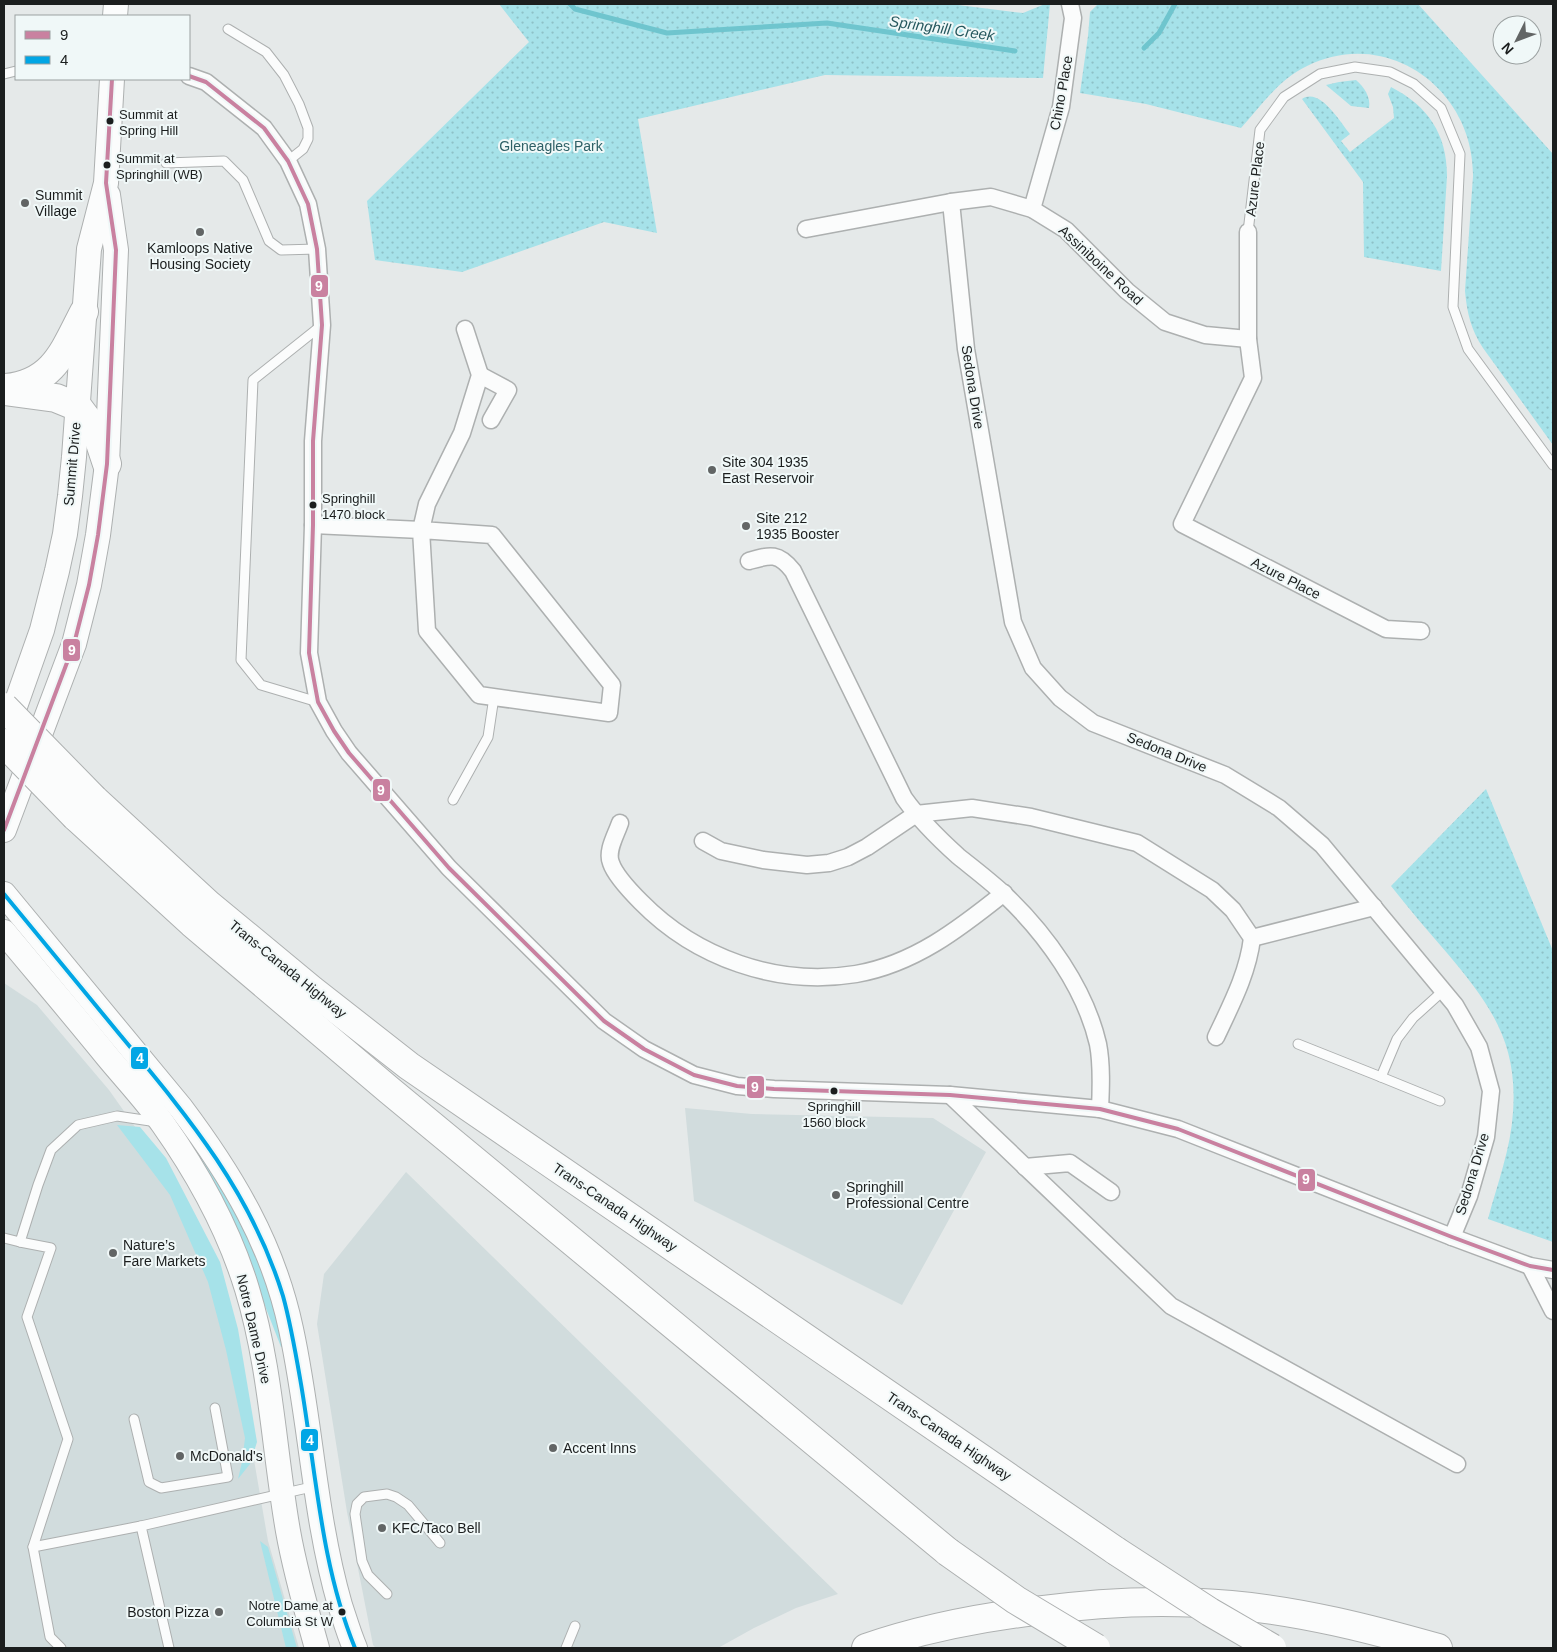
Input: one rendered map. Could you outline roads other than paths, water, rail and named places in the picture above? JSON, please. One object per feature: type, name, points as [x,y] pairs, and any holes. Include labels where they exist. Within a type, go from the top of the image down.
[{"type":"highway","points":[[4,390],[34,382],[48,373],[65,349],[84,312]]},
{"type":"highway","points":[[4,390],[56,398],[78,406],[96,431],[107,464]]},
{"type":"highway","name":"Trans-Canada Highway","points":[[4,707],[85,808],[192,923],[948,1552],[1016,1600],[1096,1648]]},
{"type":"highway","name":"Trans-Canada Highway","points":[[4,743],[409,1066],[1116,1551],[1210,1612],[1272,1648]]},
{"type":"highway","points":[[866,1648],[894,1638],[985,1617],[1068,1606],[1147,1601],[1231,1605],[1301,1615],[1390,1634],[1438,1648]]},
{"type":"main road","name":"Summit Drive","points":[[4,738],[42,630],[57,571],[70,496],[89,249],[106,183],[112,80]]},
{"type":"main road","name":"Summit Drive","points":[[4,830],[74,644],[92,568],[99,527],[107,464],[116,250],[106,183]]},
{"type":"main road","points":[[4,894],[180,1108],[233,1182],[251,1214],[266,1248],[291,1328],[332,1578],[355,1648]]},
{"type":"main road","name":"Notre Dame Drive","points":[[4,932],[162,1123],[208,1195],[224,1228],[245,1284],[259,1340],[268,1389],[288,1530],[299,1589],[317,1648]]},
{"type":"main road","points":[[4,963],[9,963],[39,975]]},
{"type":"street","name":"Chino Place","points":[[1032,209],[1061,108],[1072,18],[1070,4]]},
{"type":"street","points":[[190,76],[206,82],[264,128],[288,160],[308,204],[317,249],[322,325],[313,441],[313,525],[309,653],[318,702],[349,753],[449,868],[604,1020],[644,1049],[694,1075],[737,1086],[950,1096],[1100,1109],[1178,1129],[1530,1266],[1553,1270]]},
{"type":"street","name":"Assiniboine Road","points":[[806,229],[951,202],[991,197],[1032,209],[1066,230],[1127,291],[1165,322],[1205,335],[1248,339]]},
{"type":"street","name":"Sedona Drive","points":[[951,202],[966,349],[1013,622],[1033,668],[1060,698],[1093,723],[1225,775],[1279,808],[1322,845],[1444,990],[1455,1005],[1479,1047],[1491,1091],[1486,1137],[1469,1196],[1452,1236]]},
{"type":"street","name":"Azure Place","points":[[1248,232],[1248,339],[1253,378],[1182,524],[1386,630],[1421,631]]},
{"type":"street","points":[[313,525],[421,530],[492,535],[612,685],[609,713],[479,695],[427,631],[421,530],[427,504],[462,432],[480,375],[465,328]]},
{"type":"street","points":[[480,375],[508,390],[492,420]]},
{"type":"street","points":[[749,561],[768,556],[778,557],[786,562],[793,571],[904,798],[916,814],[957,854],[1004,893],[1035,924],[1064,965],[1085,1006],[1098,1044],[1101,1077],[1100,1109]]},
{"type":"street","points":[[703,841],[721,851],[763,860],[807,865],[829,863],[848,857],[916,814],[972,808],[1032,817],[1137,843],[1212,890],[1233,910],[1252,938],[1250,953],[1240,986],[1216,1037]]},
{"type":"street","points":[[620,823],[610,851],[610,863],[626,887],[652,913],[686,939],[718,956],[753,969],[777,974],[821,976],[856,974],[890,965],[935,944],[962,927],[1004,893]]},
{"type":"street","points":[[1252,938],[1374,908]]},
{"type":"street","points":[[950,1096],[1171,1306],[1457,1464]]},
{"type":"street","points":[[1025,1167],[1070,1163],[1110,1192]]},
{"type":"street","points":[[1530,1266],[1553,1311]]},
{"type":"lane","points":[[228,28],[266,52],[284,75],[299,104],[308,128],[308,139],[303,149],[288,160]]},
{"type":"lane","name":"Azure Place","points":[[1248,232],[1260,130],[1284,97],[1320,74],[1355,67],[1390,72],[1414,84],[1441,108],[1460,154],[1453,307],[1468,349],[1553,465]]},
{"type":"lane","points":[[166,163],[224,161],[242,180],[269,241],[281,250],[317,249]]},
{"type":"lane","points":[[318,702],[261,685],[241,660],[253,380],[322,325]]},
{"type":"lane","points":[[453,800],[488,737],[494,697]]},
{"type":"lane","points":[[1381,1077],[1397,1039],[1413,1018],[1444,990]]},
{"type":"lane","points":[[1298,1044],[1440,1101]]},
{"type":"lane","points":[[20,1242],[51,1150],[78,1125],[117,1116],[162,1123]]},
{"type":"lane","points":[[4,1238],[51,1248],[27,1317],[68,1439],[34,1547],[50,1637],[61,1648]]},
{"type":"lane","points":[[134,1419],[149,1482],[161,1488],[228,1477],[215,1408]]},
{"type":"lane","points":[[34,1547],[141,1526],[316,1486]]},
{"type":"lane","points":[[387,1594],[368,1575],[362,1561],[355,1514],[357,1504],[364,1497],[387,1494],[408,1504],[440,1543]]},
{"type":"lane","points":[[141,1526],[169,1648]]},
{"type":"lane","points":[[566,1648],[575,1626]]},
{"type":"waterway","name":"Springhill Creek","points":[[570,4],[575,9],[667,33],[827,23],[1015,51]]},
{"type":"waterway","name":"Springhill Creek","points":[[1144,48],[1159,33],[1175,4]]},
{"type":"place","name":"Summit at Spring Hill","points":[[110,121]]},
{"type":"place","name":"Summit at Springhill (WB)","points":[[107,165]]},
{"type":"place","name":"Summit Village","points":[[25,203]]},
{"type":"place","name":"Kamloops Native Housing Society","points":[[200,232]]},
{"type":"place","name":"Site 304 1935 East Reservoir","points":[[712,470]]},
{"type":"place","name":"Springhill 1470 block","points":[[313,505]]},
{"type":"place","name":"Site 212 1935 Booster","points":[[746,526]]},
{"type":"place","name":"Springhill 1560 block","points":[[834,1091]]},
{"type":"place","name":"Springhill Professional Centre","points":[[836,1195]]},
{"type":"place","name":"Nature’s Fare Markets","points":[[113,1253]]},
{"type":"place","name":"Accent Inns","points":[[553,1448]]},
{"type":"place","name":"McDonald's","points":[[180,1456]]},
{"type":"place","name":"KFC/Taco Bell","points":[[382,1528]]},
{"type":"place","name":"Boston Pizza","points":[[219,1612]]},
{"type":"place","name":"Notre Dame at Columbia St W","points":[[342,1612]]},
{"type":"park label","name":"Gleneagles Park","points":[[551,146]]}]
